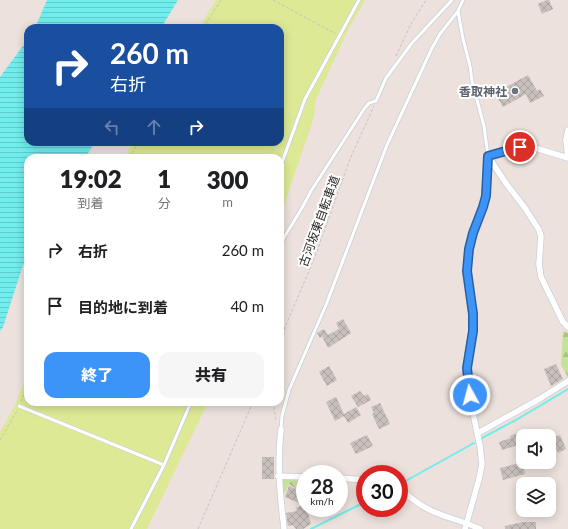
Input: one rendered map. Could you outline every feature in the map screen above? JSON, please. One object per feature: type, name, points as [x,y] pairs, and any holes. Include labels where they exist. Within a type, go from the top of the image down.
[{"type":"street","points":[[488,156],[509,149],[529,146],[568,158],[566,145],[568,130]]},
{"type":"street","points":[[488,156],[539,230],[541,236],[539,264],[541,276],[563,322],[568,327]]},
{"type":"street","points":[[464,529],[482,464],[467,368],[473,331],[473,314],[467,271],[471,238],[486,196],[488,156]]},
{"type":"street","points":[[478,433],[541,398],[568,381]]},
{"type":"street","points":[[281,429],[278,452],[278,476],[284,529]]},
{"type":"street","points":[[278,476],[296,477]]},
{"type":"street","points":[[408,495],[430,510],[467,522],[480,529]]},
{"type":"lane","points":[[284,157],[305,98],[359,0]]},
{"type":"lane","points":[[284,237],[332,157],[364,109],[369,104],[376,101],[386,78],[412,43],[452,0]]},
{"type":"lane","points":[[281,429],[284,407],[289,390],[326,305],[387,145],[432,48],[440,34],[458,11],[463,0]]},
{"type":"lane","points":[[458,11],[472,81],[484,126],[488,156]]},
{"type":"lane","points":[[19,406],[164,465]]},
{"type":"lane","points":[[131,529],[164,465],[189,406]]},
{"type":"path","points":[[206,24],[221,0]]},
{"type":"path","points":[[273,0],[339,36]]},
{"type":"path","points":[[396,55],[411,24],[426,0]]},
{"type":"path","name":"古河坂東自転車道","points":[[285,327],[314,260],[350,160],[372,109]]},
{"type":"path","points":[[284,333],[285,327]]},
{"type":"path","points":[[0,440],[24,394]]},
{"type":"path","points":[[198,529],[251,406]]},
{"type":"path","points":[[275,406],[275,419],[281,429]]},
{"type":"green space","points":[[216,0],[365,0],[349,28],[316,99],[314,117],[284,205],[284,154],[127,154],[131,146],[284,146],[284,24],[201,24]]},
{"type":"green space","points":[[563,331],[568,333],[568,377],[561,365]]},
{"type":"green space","points":[[24,383],[24,406],[206,406],[147,529],[0,529],[0,432],[14,407]]},
{"type":"green space","points":[[284,479],[296,480],[296,488],[289,484],[282,498],[281,482]]},
{"type":"water","points":[[47,0],[178,0],[163,24],[37,24]]},
{"type":"water","points":[[24,44],[24,146],[92,146],[88,154],[24,154],[24,263],[3,327],[0,331],[0,77]]},
{"type":"building","points":[[549,0],[553,9],[542,14],[538,4]]},
{"type":"building","name":"香取神社","points":[[528,75],[537,91],[540,89],[544,96],[530,103],[526,94],[503,107],[495,93]]},
{"type":"building","points":[[343,319],[351,333],[328,348],[322,336],[320,338],[317,333],[324,329],[328,335],[339,329],[336,323]]},
{"type":"building","points":[[556,364],[563,379],[551,386],[544,369]]},
{"type":"building","points":[[329,366],[337,380],[327,386],[319,372]]},
{"type":"building","points":[[360,391],[364,396],[368,394],[371,400],[358,407],[351,396]]},
{"type":"building","points":[[336,397],[344,414],[356,407],[361,415],[348,423],[344,416],[335,421],[326,402]]},
{"type":"building","points":[[380,403],[390,424],[379,429],[372,414],[374,413],[371,407]]},
{"type":"building","points":[[516,434],[516,446],[502,450],[499,442],[511,438],[510,436]]},
{"type":"building","points":[[367,435],[373,446],[356,454],[350,443]]},
{"type":"building","points":[[560,435],[566,449],[558,453],[556,449],[556,436]]},
{"type":"building","points":[[262,457],[274,457],[274,479],[262,479]]},
{"type":"building","points":[[516,464],[516,469],[524,469],[525,474],[503,480],[500,468]]},
{"type":"building","points":[[289,486],[296,489],[296,502],[285,497]]},
{"type":"building","points":[[296,511],[296,517],[309,517],[311,524],[303,529],[296,529],[293,525],[288,526],[286,513]]},
{"type":"building","points":[[523,522],[536,522],[536,529],[505,529],[505,526]]},
{"type":"waterway","points":[[482,438],[568,389]]},
{"type":"waterway","points":[[408,480],[474,443]]},
{"type":"waterway","points":[[311,529],[356,506]]},
{"type":"place","name":"香取神社","points":[[515,91]]},
{"type":"route","points":[[470,395],[467,368],[473,331],[473,314],[467,271],[469,249],[486,196],[488,156],[520,147]]}]
